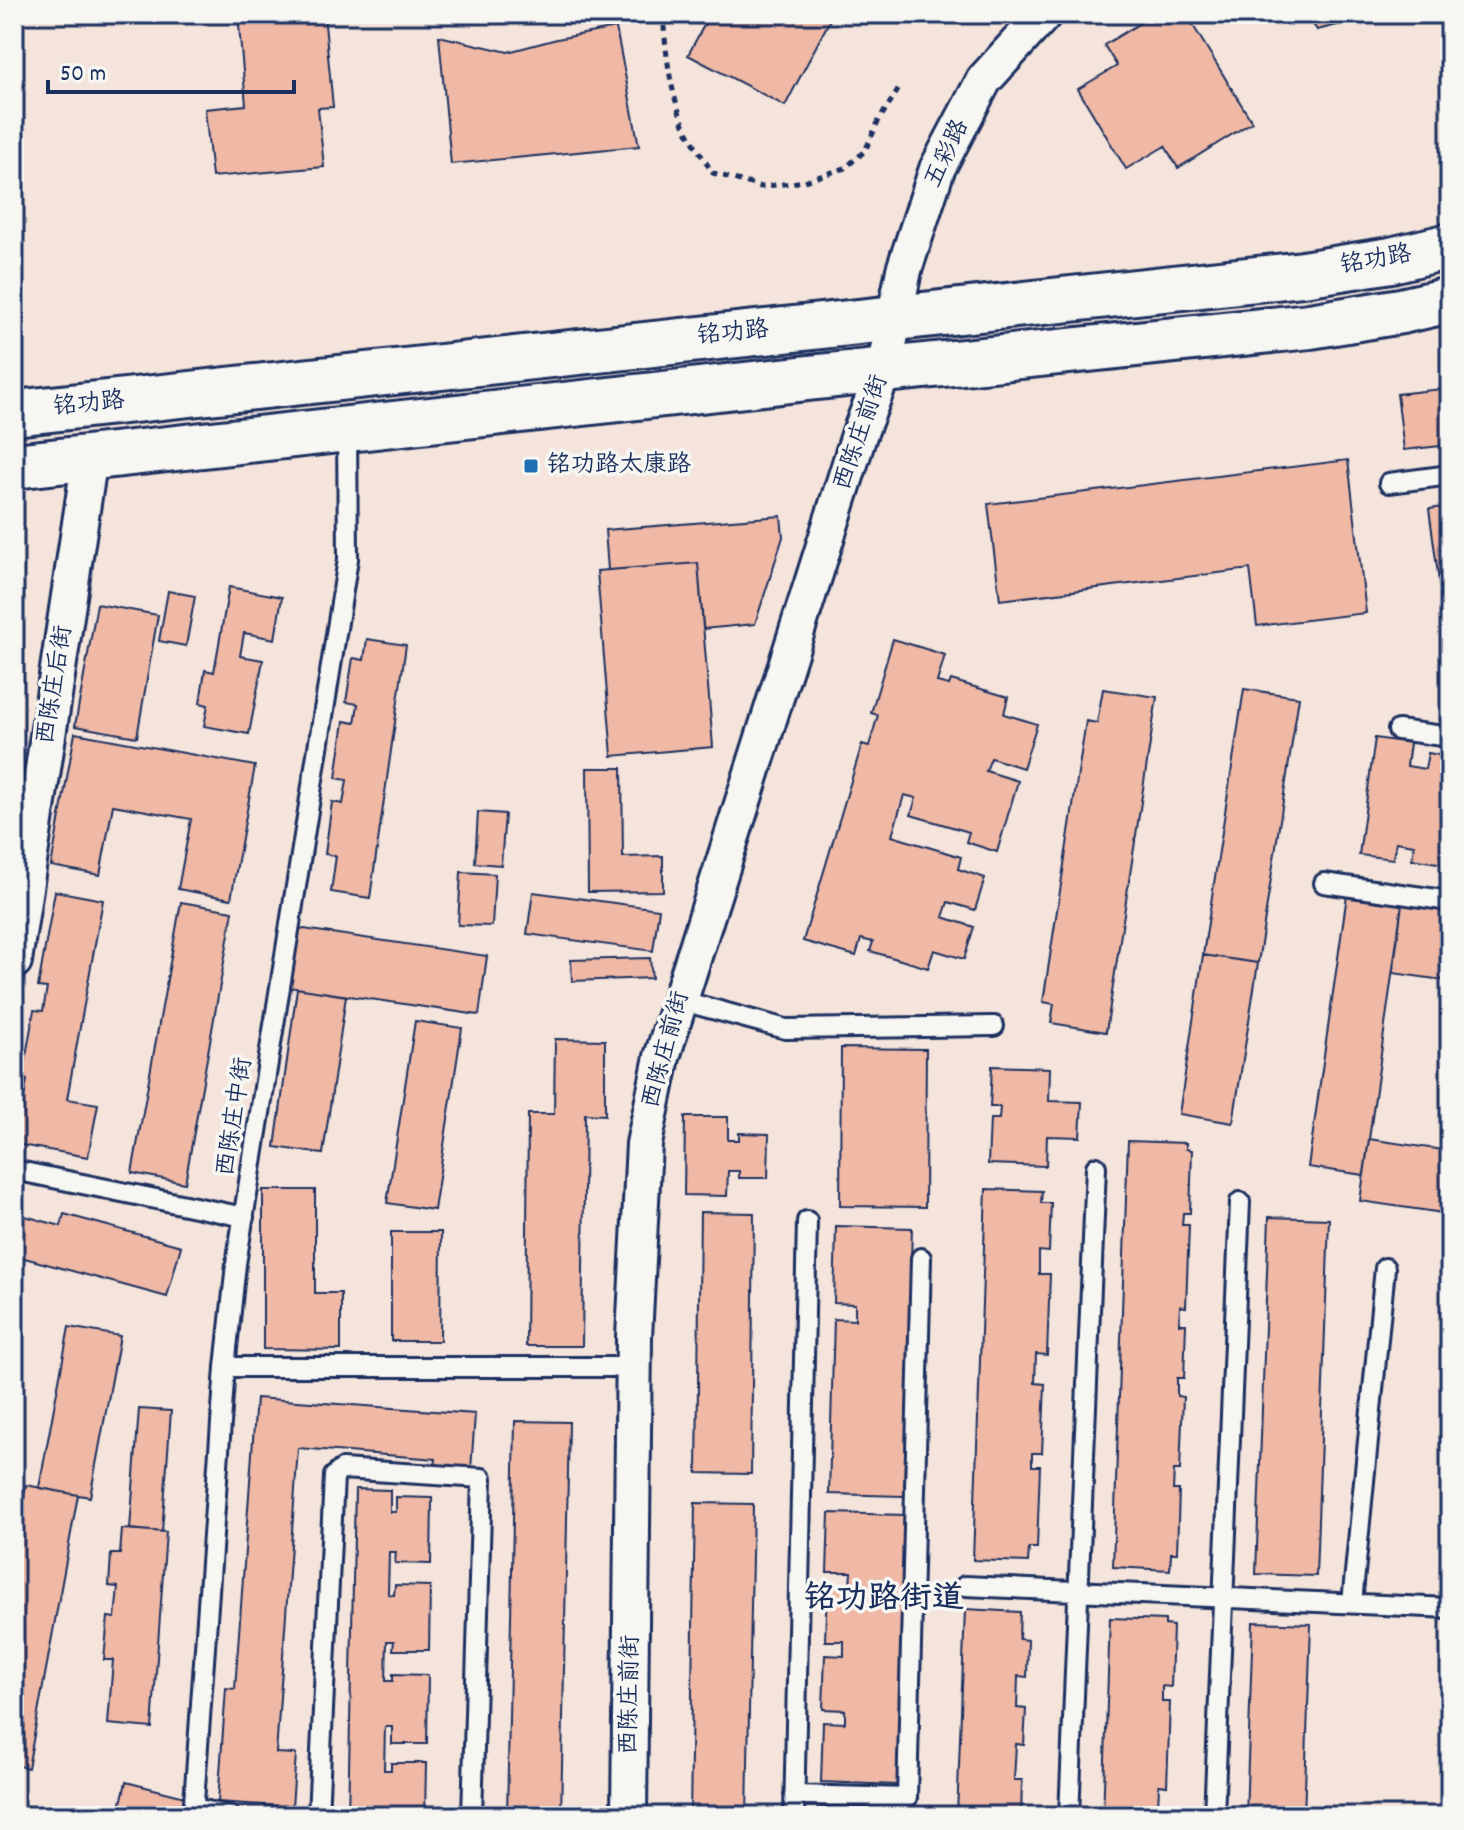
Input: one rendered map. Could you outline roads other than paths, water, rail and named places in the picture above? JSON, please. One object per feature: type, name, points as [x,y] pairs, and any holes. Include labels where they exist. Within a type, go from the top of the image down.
[{"type":"main road","name":"铭功路","points":[[14,413],[1303,274],[1391,260],[1450,246]]},
{"type":"main road","points":[[14,466],[1310,326],[1450,300]]},
{"type":"street","name":"五彩路","points":[[893,317],[904,270],[937,169],[984,80],[1044,14]]},
{"type":"street","name":"西陈庄前街","points":[[629,1816],[634,1367],[644,1144],[662,1057],[679,1000],[859,435],[884,370],[893,317]]},
{"type":"street","name":"西陈庄后街","points":[[14,961],[90,457]]},
{"type":"lane","name":"西陈庄中街","points":[[194,1812],[225,1367],[244,1217],[348,559],[347,429]]},
{"type":"lane","points":[[1389,483],[1450,475]]},
{"type":"lane","points":[[1398,730],[1450,737]]},
{"type":"lane","points":[[1324,883],[1450,901]]},
{"type":"lane","points":[[679,1000],[786,1029],[994,1026]]},
{"type":"lane","points":[[1069,1816],[1096,1167]]},
{"type":"lane","points":[[14,1170],[244,1217]]},
{"type":"lane","points":[[1214,1816],[1240,1202]]},
{"type":"lane","points":[[794,1816],[807,1221]]},
{"type":"lane","points":[[794,1795],[907,1798],[921,1258]]},
{"type":"lane","points":[[1352,1603],[1385,1268]]},
{"type":"lane","points":[[225,1367],[634,1367]]},
{"type":"lane","points":[[318,1816],[334,1476],[342,1469],[482,1478],[472,1816]]},
{"type":"lane","points":[[965,1586],[1450,1608]]},
{"type":"lane","points":[[194,1812],[230,1816]]},
{"type":"place","name":"铭功路太康路","points":[[531,466]]},
{"type":"district","name":"铭功路街道","points":[[884,1601]]}]
